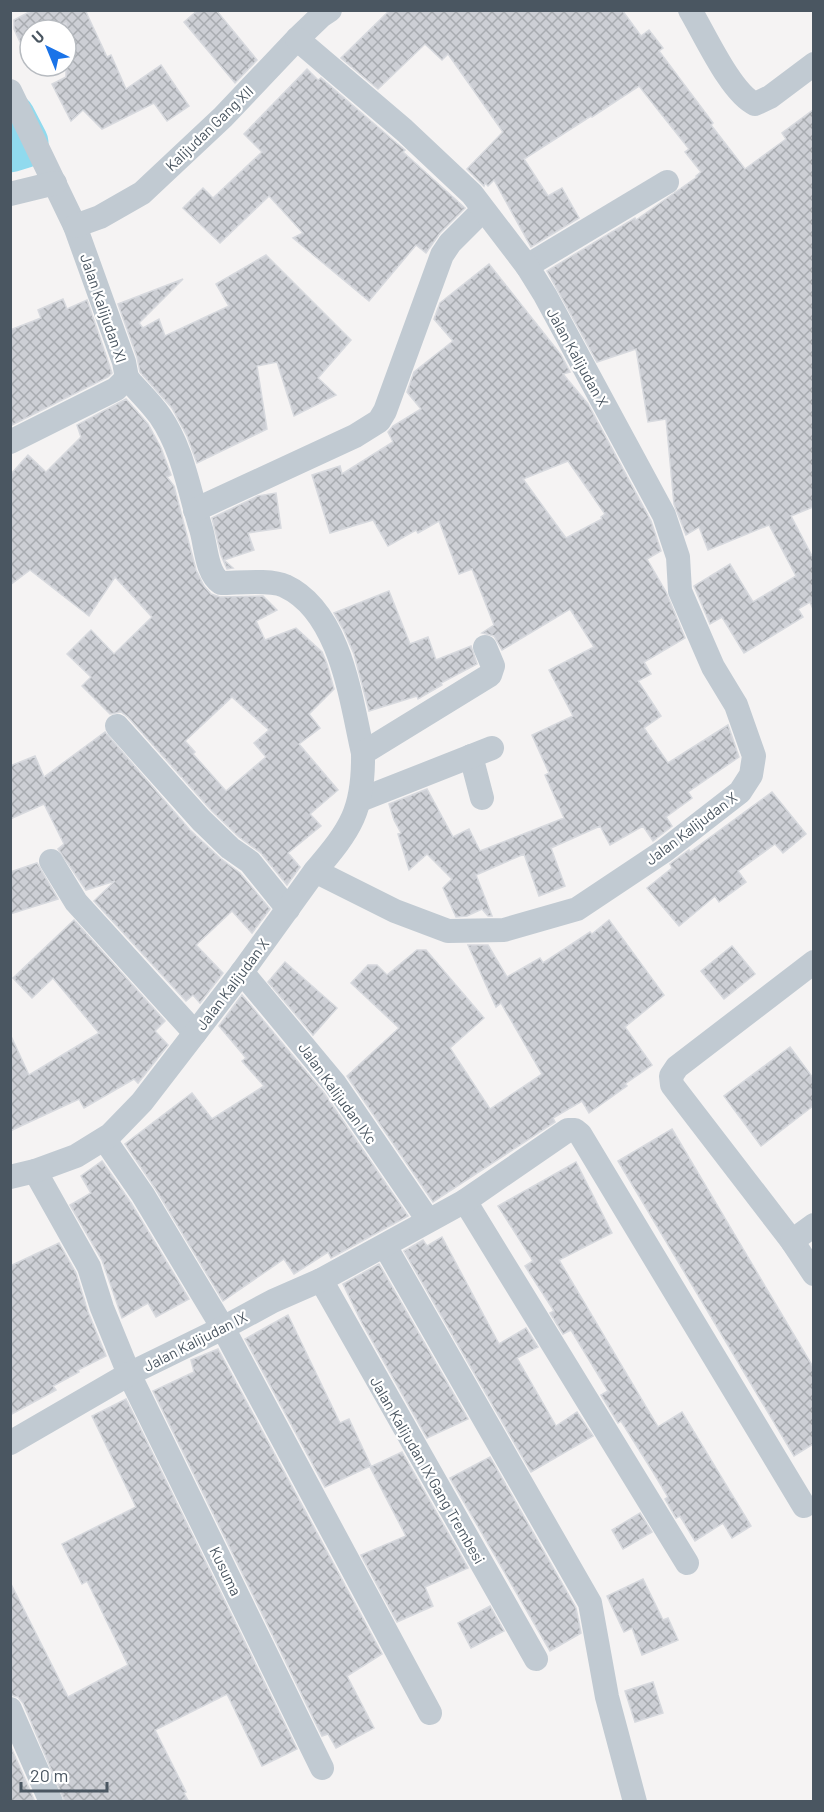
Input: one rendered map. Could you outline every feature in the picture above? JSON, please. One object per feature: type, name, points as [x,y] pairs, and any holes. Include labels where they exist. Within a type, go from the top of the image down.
[{"type":"street","points":[[690,10],[736,88],[746,100],[755,104],[770,97],[813,64]]},
{"type":"street","name":"Kalijudan Gang XII","points":[[75,226],[100,217],[142,193],[223,117],[324,12]]},
{"type":"street","name":"Jalan Kalijudan X","points":[[10,1177],[35,1171],[76,1156],[105,1140],[142,1102],[242,972],[315,871],[395,910],[448,931],[504,930],[576,909],[664,851],[740,792],[751,775],[754,756],[736,705],[713,667],[680,591],[678,557],[664,515],[527,266],[472,194],[405,130],[297,39]]},
{"type":"street","name":"Jalan Kalijudan XI","points":[[10,91],[75,226],[124,362],[127,378],[116,389],[10,442]]},
{"type":"street","points":[[527,266],[667,182]]},
{"type":"street","points":[[10,194],[55,183]]},
{"type":"street","points":[[195,510],[355,436],[379,421],[385,411],[442,255],[450,243],[483,210]]},
{"type":"street","points":[[127,378],[160,417],[178,450],[212,574],[216,580],[221,583],[284,585],[307,601],[322,621],[343,667],[363,753],[363,781],[360,800],[352,821],[315,871]]},
{"type":"street","points":[[363,753],[490,675],[494,666],[486,647]]},
{"type":"street","points":[[117,726],[201,820],[230,848],[250,862],[288,909]]},
{"type":"street","points":[[360,800],[482,752],[482,798]]},
{"type":"street","points":[[51,861],[76,902],[195,1033]]},
{"type":"street","points":[[813,962],[677,1067],[671,1076],[672,1085],[792,1241],[813,1274]]},
{"type":"street","name":"Jalan Kalijudan IXc","points":[[242,972],[335,1084],[428,1220]]},
{"type":"street","name":"Jalan Kalijudan IX","points":[[10,1443],[129,1374],[385,1246],[465,1201],[568,1130],[575,1130],[580,1134],[804,1506]]},
{"type":"street","points":[[105,1140],[143,1195],[224,1328],[430,1713]]},
{"type":"street","name":"Kusuma","points":[[35,1171],[89,1267],[102,1308],[129,1374],[322,1768]]},
{"type":"street","points":[[465,1201],[687,1563]]},
{"type":"street","points":[[792,1241],[813,1225]]},
{"type":"street","points":[[385,1246],[590,1603],[607,1697],[635,1802]]},
{"type":"street","name":"Jalan Kalijudan IX Gang Trembesi","points":[[321,1280],[536,1659]]},
{"type":"street","points":[[10,1709],[51,1802]]},
{"type":"building","points":[[33,10],[90,10],[86,12],[107,57],[111,55],[126,89],[161,65],[189,106],[167,121],[154,103],[102,129],[83,110],[71,121],[52,84],[64,78],[78,78],[78,18],[18,18],[18,38],[14,29],[14,20]]},
{"type":"building","points":[[198,10],[216,10],[257,60],[235,83],[184,22]]},
{"type":"building","points":[[390,10],[622,10],[641,36],[649,30],[663,48],[659,51],[745,169],[786,139],[782,133],[813,110],[813,507],[791,516],[813,558],[813,609],[810,602],[798,609],[803,617],[744,653],[722,617],[710,624],[694,586],[730,564],[753,602],[796,576],[769,525],[708,550],[699,527],[686,535],[674,504],[666,419],[648,422],[636,349],[597,362],[547,271],[635,218],[636,220],[697,177],[701,172],[685,152],[689,149],[639,86],[524,159],[548,196],[562,188],[579,218],[531,247],[494,180],[488,186],[485,183],[484,186],[467,169],[503,132],[448,54],[442,60],[425,44],[378,89],[341,58]]},
{"type":"building","points":[[307,69],[318,80],[321,78],[405,150],[403,152],[465,208],[440,233],[426,253],[416,245],[369,301],[293,238],[303,233],[269,196],[220,243],[183,208],[203,188],[213,198],[262,152],[244,134]]},
{"type":"building","points":[[266,255],[351,340],[318,378],[336,395],[294,416],[277,362],[257,366],[267,429],[197,463],[187,436],[172,408],[140,372],[118,304],[183,279],[139,323],[143,328],[159,319],[165,336],[229,306],[216,284]]},
{"type":"building","points":[[489,264],[561,355],[570,372],[563,374],[588,404],[651,521],[661,551],[647,559],[666,592],[685,638],[644,662],[651,674],[638,681],[661,716],[644,728],[668,763],[728,725],[739,757],[688,792],[692,798],[666,817],[672,826],[653,841],[643,826],[610,845],[600,826],[551,848],[565,886],[539,896],[524,854],[476,875],[492,916],[488,916],[482,909],[467,916],[456,917],[443,888],[452,879],[427,854],[409,870],[398,834],[401,833],[389,804],[427,789],[453,837],[469,829],[480,851],[564,818],[545,775],[549,773],[532,735],[573,716],[549,670],[594,647],[570,609],[502,650],[494,636],[482,633],[494,625],[472,569],[459,574],[439,521],[418,533],[416,530],[388,546],[373,520],[330,533],[312,475],[340,466],[342,474],[393,442],[388,432],[393,426],[421,409],[407,392],[414,372],[453,341],[434,319],[440,303]],"holes":[[[568,461],[605,514],[601,517],[602,519],[566,538],[523,479]]]},
{"type":"building","points":[[63,299],[67,309],[87,300],[112,373],[10,426],[10,330],[41,318],[38,310]]},
{"type":"building","points":[[126,399],[148,424],[161,448],[171,475],[167,477],[174,486],[196,570],[204,586],[211,594],[220,597],[263,596],[277,610],[256,621],[265,640],[296,628],[322,652],[334,689],[309,714],[320,728],[299,744],[338,790],[310,814],[321,826],[288,853],[300,867],[287,885],[261,853],[239,837],[211,810],[128,717],[121,712],[110,714],[82,686],[91,677],[67,654],[91,630],[114,654],[152,617],[115,577],[89,616],[30,570],[10,585],[10,475],[28,455],[46,472],[81,437],[77,425]],"holes":[[[232,697],[269,730],[254,743],[266,757],[226,791],[193,754],[195,752],[185,741]]]},
{"type":"building","points":[[276,493],[281,528],[248,533],[254,550],[224,560],[233,568],[227,569],[221,555],[212,518],[258,496]]},
{"type":"building","points":[[389,591],[410,644],[428,637],[436,660],[471,646],[477,664],[441,683],[442,685],[418,699],[417,696],[369,711],[354,654],[334,613]]},
{"type":"building","points":[[105,732],[190,830],[240,873],[270,909],[252,933],[232,911],[196,945],[223,973],[200,1003],[193,995],[186,1001],[94,901],[115,881],[86,890],[58,849],[64,844],[44,804],[10,819],[10,766],[35,756],[44,777]]},
{"type":"building","points":[[772,792],[806,834],[783,853],[775,844],[738,871],[746,882],[719,902],[715,896],[679,926],[647,888],[672,868],[670,864]]},
{"type":"building","points":[[37,863],[58,899],[10,914],[10,872]]},
{"type":"building","points":[[74,920],[165,1021],[155,1031],[168,1045],[138,1083],[134,1079],[84,1108],[79,1099],[10,1131],[10,1034],[29,1075],[99,1033],[53,978],[32,998],[13,978]]},
{"type":"building","points":[[609,920],[664,995],[625,1027],[652,1065],[589,1113],[582,1101],[553,1118],[555,1122],[433,1202],[347,1076],[399,1028],[351,983],[368,965],[377,965],[387,975],[417,950],[426,950],[484,1018],[450,1048],[490,1109],[542,1074],[501,1003],[496,1007],[468,945],[488,945],[507,977],[540,958],[543,963],[590,932],[592,934]]},
{"type":"building","points":[[732,946],[755,974],[724,999],[701,971]]},
{"type":"building","points":[[285,962],[337,1008],[313,1035],[268,982]]},
{"type":"building","points":[[242,995],[324,1093],[408,1216],[331,1258],[328,1252],[294,1274],[284,1259],[223,1301],[155,1188],[125,1144],[192,1093],[212,1119],[264,1086],[242,1061],[246,1058],[219,1026]]},
{"type":"building","points":[[790,1047],[813,1078],[813,1106],[761,1146],[724,1096]]},
{"type":"building","points":[[672,1129],[813,1367],[813,1444],[794,1456],[618,1161]]},
{"type":"building","points":[[102,1161],[131,1203],[189,1299],[156,1317],[148,1303],[122,1318],[102,1260],[70,1205],[91,1193],[81,1176]]},
{"type":"building","points":[[576,1162],[612,1233],[559,1260],[658,1427],[682,1412],[751,1526],[732,1538],[723,1523],[695,1541],[680,1516],[676,1518],[665,1499],[668,1497],[653,1472],[621,1421],[618,1423],[601,1395],[608,1391],[571,1330],[563,1334],[550,1313],[554,1311],[525,1266],[533,1261],[498,1206]]},
{"type":"building","points":[[442,1237],[499,1344],[526,1328],[538,1347],[517,1358],[556,1426],[577,1412],[593,1436],[531,1472],[404,1251],[423,1240],[427,1246]]},
{"type":"building","points":[[59,1243],[76,1273],[88,1312],[106,1356],[53,1386],[56,1390],[10,1415],[10,1266]]},
{"type":"building","points":[[379,1264],[468,1419],[427,1438],[362,1323],[343,1284]]},
{"type":"building","points":[[288,1315],[340,1423],[349,1419],[371,1466],[325,1487],[245,1339]]},
{"type":"building","points":[[218,1349],[382,1654],[347,1676],[374,1728],[336,1748],[328,1734],[322,1736],[153,1391],[194,1372],[191,1360]]},
{"type":"building","points":[[126,1399],[297,1749],[262,1766],[227,1694],[155,1730],[189,1802],[65,1802],[23,1703],[18,1697],[10,1695],[10,1582],[68,1697],[128,1665],[87,1581],[82,1584],[62,1544],[136,1507],[92,1416]]},
{"type":"building","points":[[402,1452],[468,1568],[425,1587],[433,1606],[397,1622],[361,1555],[406,1536],[370,1467]]},
{"type":"building","points":[[490,1457],[576,1608],[581,1633],[550,1651],[450,1478]]},
{"type":"building","points":[[640,1513],[652,1532],[623,1549],[612,1530]]},
{"type":"building","points":[[643,1579],[663,1620],[668,1618],[678,1640],[642,1655],[632,1628],[624,1632],[607,1596]]},
{"type":"building","points":[[490,1606],[504,1631],[471,1648],[458,1623]]},
{"type":"building","points":[[653,1682],[663,1713],[635,1722],[625,1691]]},
{"type":"building","points":[[10,1745],[35,1802],[10,1802]]},
{"type":"waterway","points":[[10,118],[23,143],[10,147]]}]
